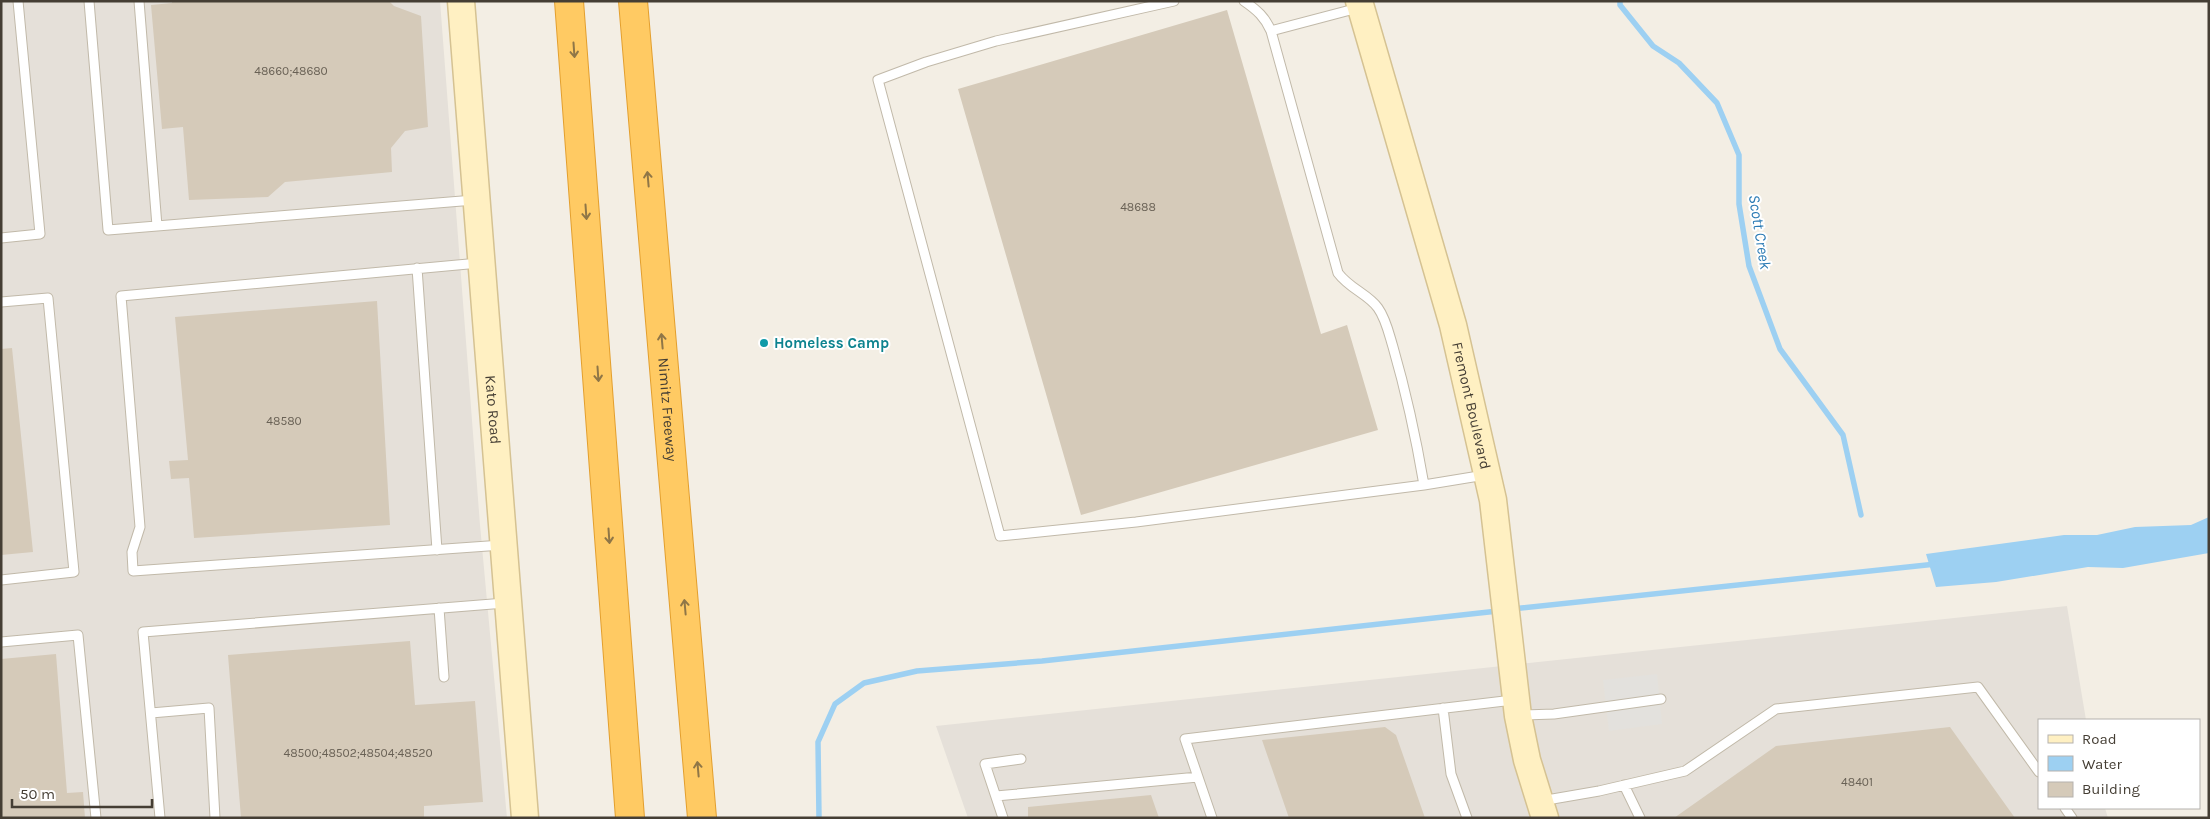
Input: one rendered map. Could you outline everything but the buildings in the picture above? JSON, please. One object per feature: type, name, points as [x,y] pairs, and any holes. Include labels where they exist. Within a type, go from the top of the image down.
[{"type":"highway","points":[[569,1],[630,818]]},
{"type":"highway","name":"Nimitz Freeway","points":[[633,1],[702,818]]},
{"type":"street","name":"Kato Road","points":[[461,1],[525,818]]},
{"type":"street","name":"Fremont Boulevard","points":[[1360,4],[1453,325],[1493,500],[1515,697],[1527,760],[1542,810]]},
{"type":"lane","points":[[1,238],[40,234],[18,1]]},
{"type":"lane","points":[[89,1],[108,230],[477,200]]},
{"type":"lane","points":[[139,1],[157,226]]},
{"type":"lane","points":[[1174,1],[996,41],[926,62],[878,80],[1000,536],[1136,522],[1424,485],[1487,475]]},
{"type":"lane","points":[[1244,1],[1259,10],[1271,31],[1338,273],[1347,284],[1372,300],[1385,322],[1404,383],[1424,485]]},
{"type":"lane","points":[[1271,31],[1360,4]]},
{"type":"lane","points":[[482,262],[120,296],[140,527],[132,552],[133,571],[504,545]]},
{"type":"lane","points":[[417,268],[437,550]]},
{"type":"lane","points":[[1,302],[48,298],[74,572],[1,580]]},
{"type":"lane","points":[[160,818],[143,632],[508,602]]},
{"type":"lane","points":[[439,608],[444,677]]},
{"type":"lane","points":[[1,642],[78,635],[96,818]]},
{"type":"lane","points":[[1542,810],[1624,785],[1685,771],[1776,709],[1978,687],[2038,771]]},
{"type":"lane","points":[[1212,818],[1185,739],[1443,708],[1515,697],[1554,714],[1661,699]]},
{"type":"lane","points":[[151,713],[209,708],[215,818]]},
{"type":"lane","points":[[1443,708],[1451,774],[1467,818]]},
{"type":"lane","points":[[1003,818],[985,764],[1021,759]]},
{"type":"lane","points":[[996,796],[1198,777]]},
{"type":"lane","points":[[1624,785],[1640,818]]},
{"type":"shaded area","points":[[1,1],[440,1],[480,525],[507,818],[1,818]]},
{"type":"shaded area","points":[[2067,606],[2086,719],[2038,719],[2038,809],[2105,809],[2108,818],[968,818],[936,726]]},
{"type":"shaded area","points":[[1657,674],[1662,724],[1609,731],[1603,680]]},
{"type":"water","points":[[2209,517],[2209,553],[2123,568],[2088,567],[1996,582],[1936,587],[1926,554],[2064,535],[2097,535],[2135,527],[2191,525]]},
{"type":"waterway","name":"Scott Creek","points":[[1620,1],[1620,5],[1653,46],[1679,63],[1717,103],[1739,155],[1739,204],[1749,266],[1780,349],[1843,435],[1861,515]]},
{"type":"waterway","points":[[1512,609],[1936,564]]},
{"type":"waterway","points":[[819,818],[818,742],[835,704],[864,683],[917,671],[1042,661],[1498,611]]},
{"type":"place","name":"Homeless Camp","points":[[764,343]]}]
